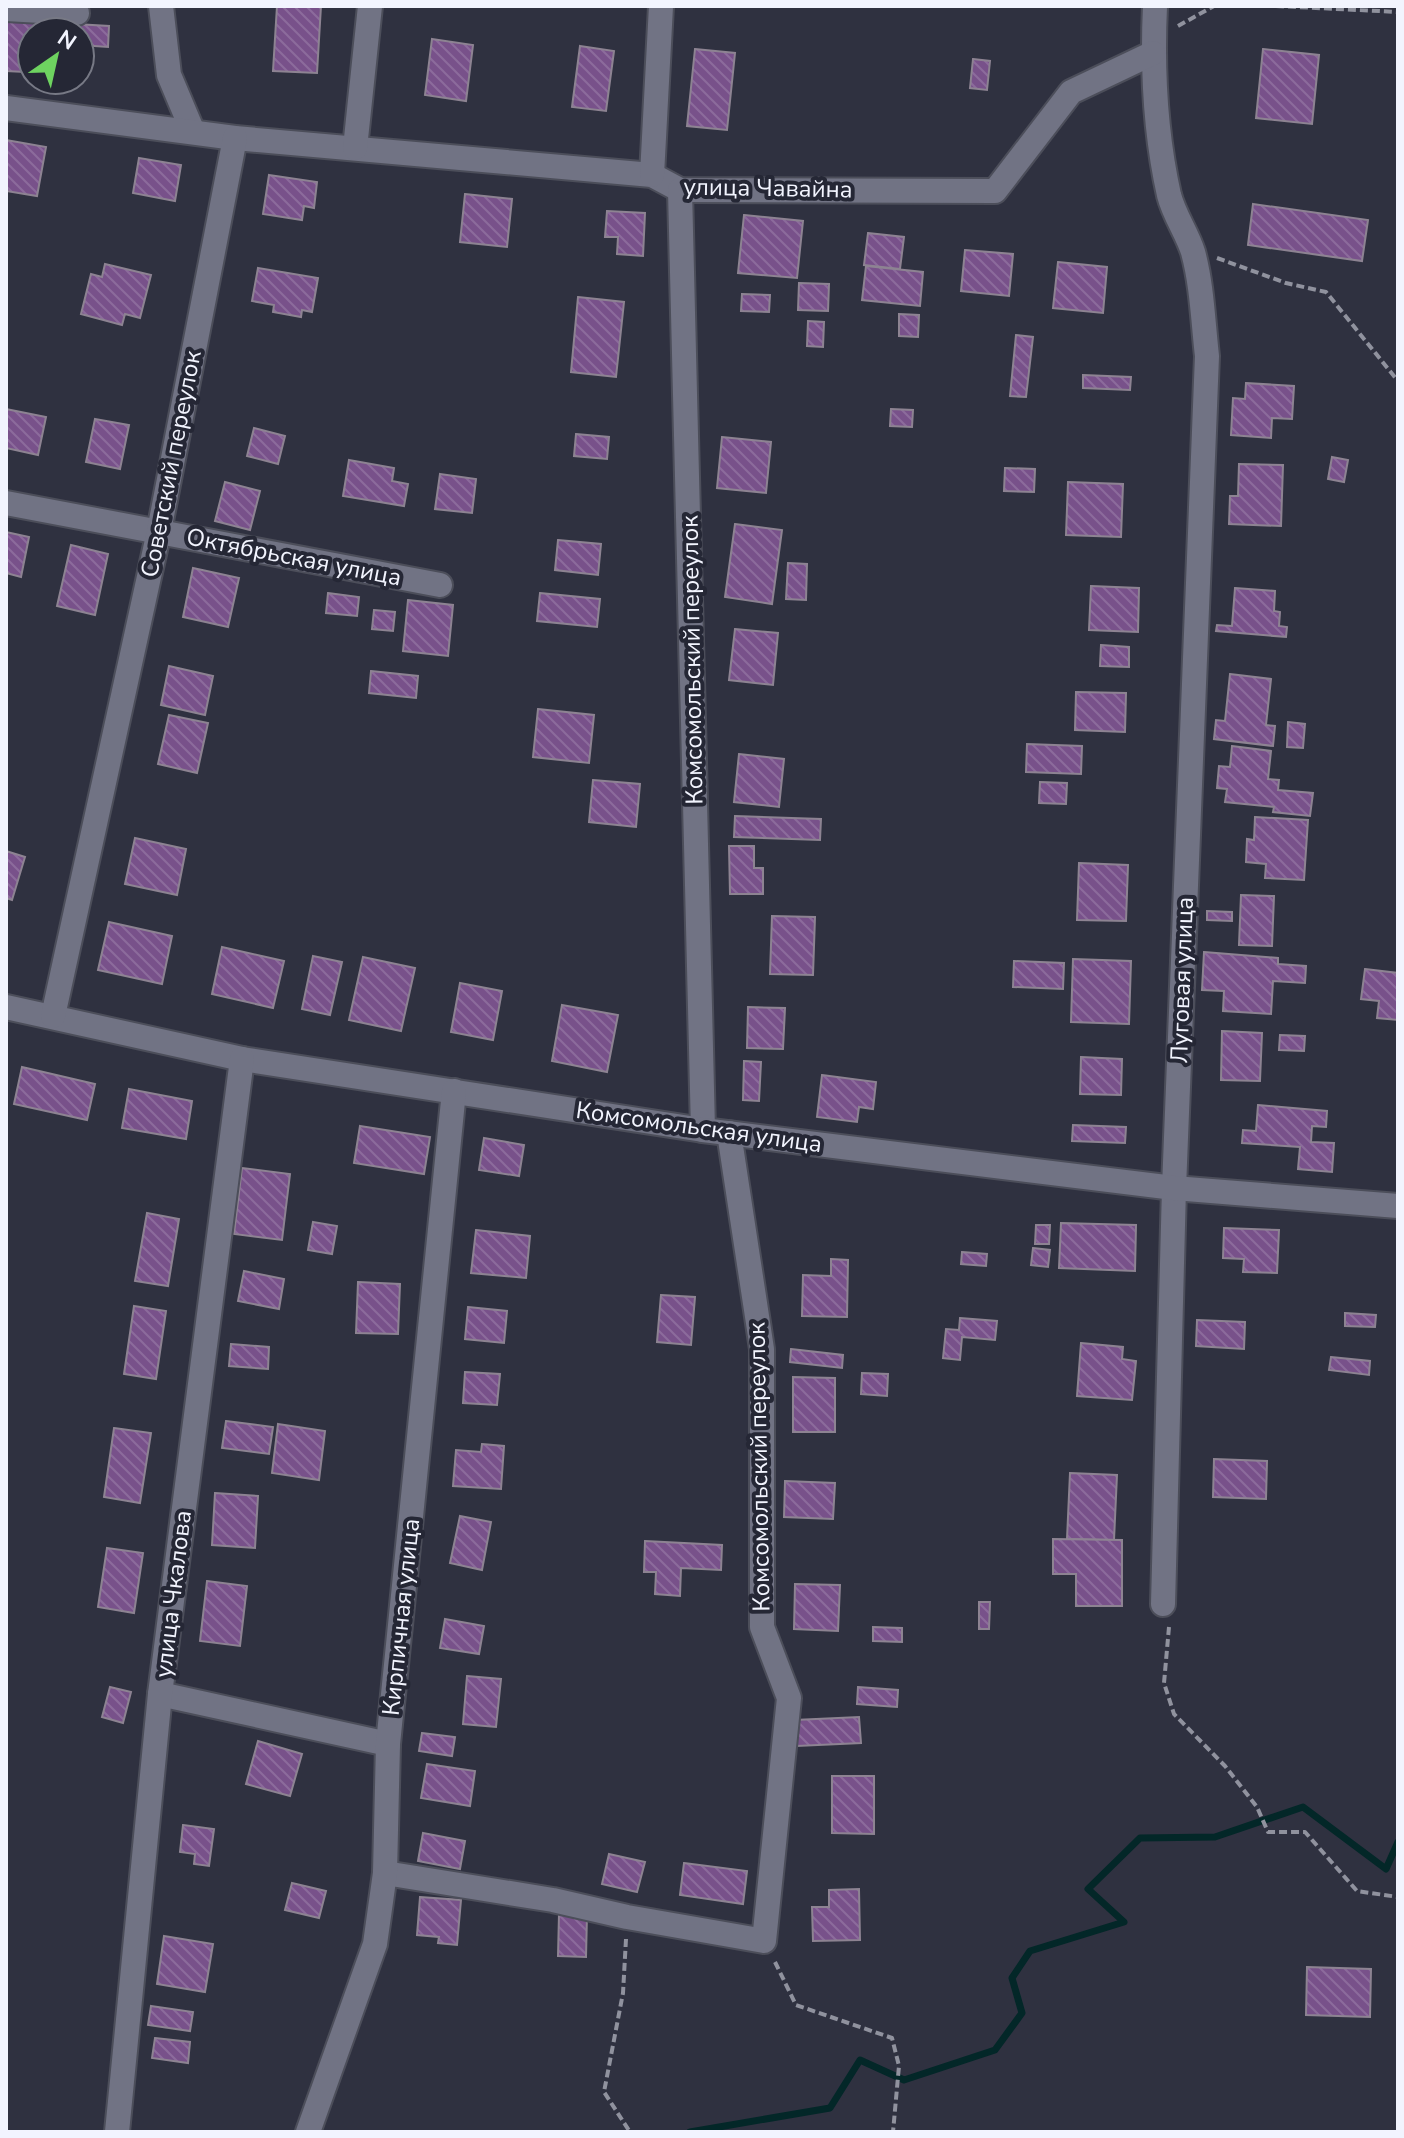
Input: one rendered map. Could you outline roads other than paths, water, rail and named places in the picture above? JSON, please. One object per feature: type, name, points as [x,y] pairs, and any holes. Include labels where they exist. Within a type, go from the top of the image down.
[{"type":"street","points":[[161,6],[169,75],[193,132]]},
{"type":"street","points":[[355,148],[370,6]]},
{"type":"street","points":[[652,175],[661,6]]},
{"type":"street","name":"Луговая улица","points":[[1155,6],[1155,114],[1170,199],[1192,249],[1198,275],[1207,356],[1174,1188],[1163,1604]]},
{"type":"street","points":[[6,9],[77,13]]},
{"type":"street","name":"улица Чавайна","points":[[235,138],[652,175],[680,190],[995,191],[1071,92],[1153,53]]},
{"type":"street","points":[[6,108],[235,138]]},
{"type":"street","name":"Советский переулок","points":[[53,1016],[159,531],[235,138]]},
{"type":"street","name":"Комсомольский переулок","points":[[680,190],[703,1130]]},
{"type":"street","name":"Октябрьская улица","points":[[6,503],[440,585]]},
{"type":"street","name":"Комсомольская улица","points":[[6,1007],[242,1059],[703,1130],[1174,1188],[1398,1206]]},
{"type":"street","name":"улица Чкалова","points":[[117,2132],[160,1694],[242,1059]]},
{"type":"street","name":"Кирпичная улица","points":[[308,2132],[375,1944],[385,1873],[388,1744],[454,1091]]},
{"type":"street","name":"Комсомольский переулок","points":[[385,1873],[553,1900],[627,1917],[764,1941],[789,1698],[762,1627],[762,1349],[729,1133]]},
{"type":"street","points":[[160,1694],[388,1744]]},
{"type":"waterway","points":[[690,2132],[830,2108],[860,2060],[904,2080],[995,2050],[1022,2013],[1012,1978],[1030,1951],[1124,1922],[1088,1889],[1140,1838],[1215,1837],[1303,1807],[1386,1869],[1398,1842]]}]
